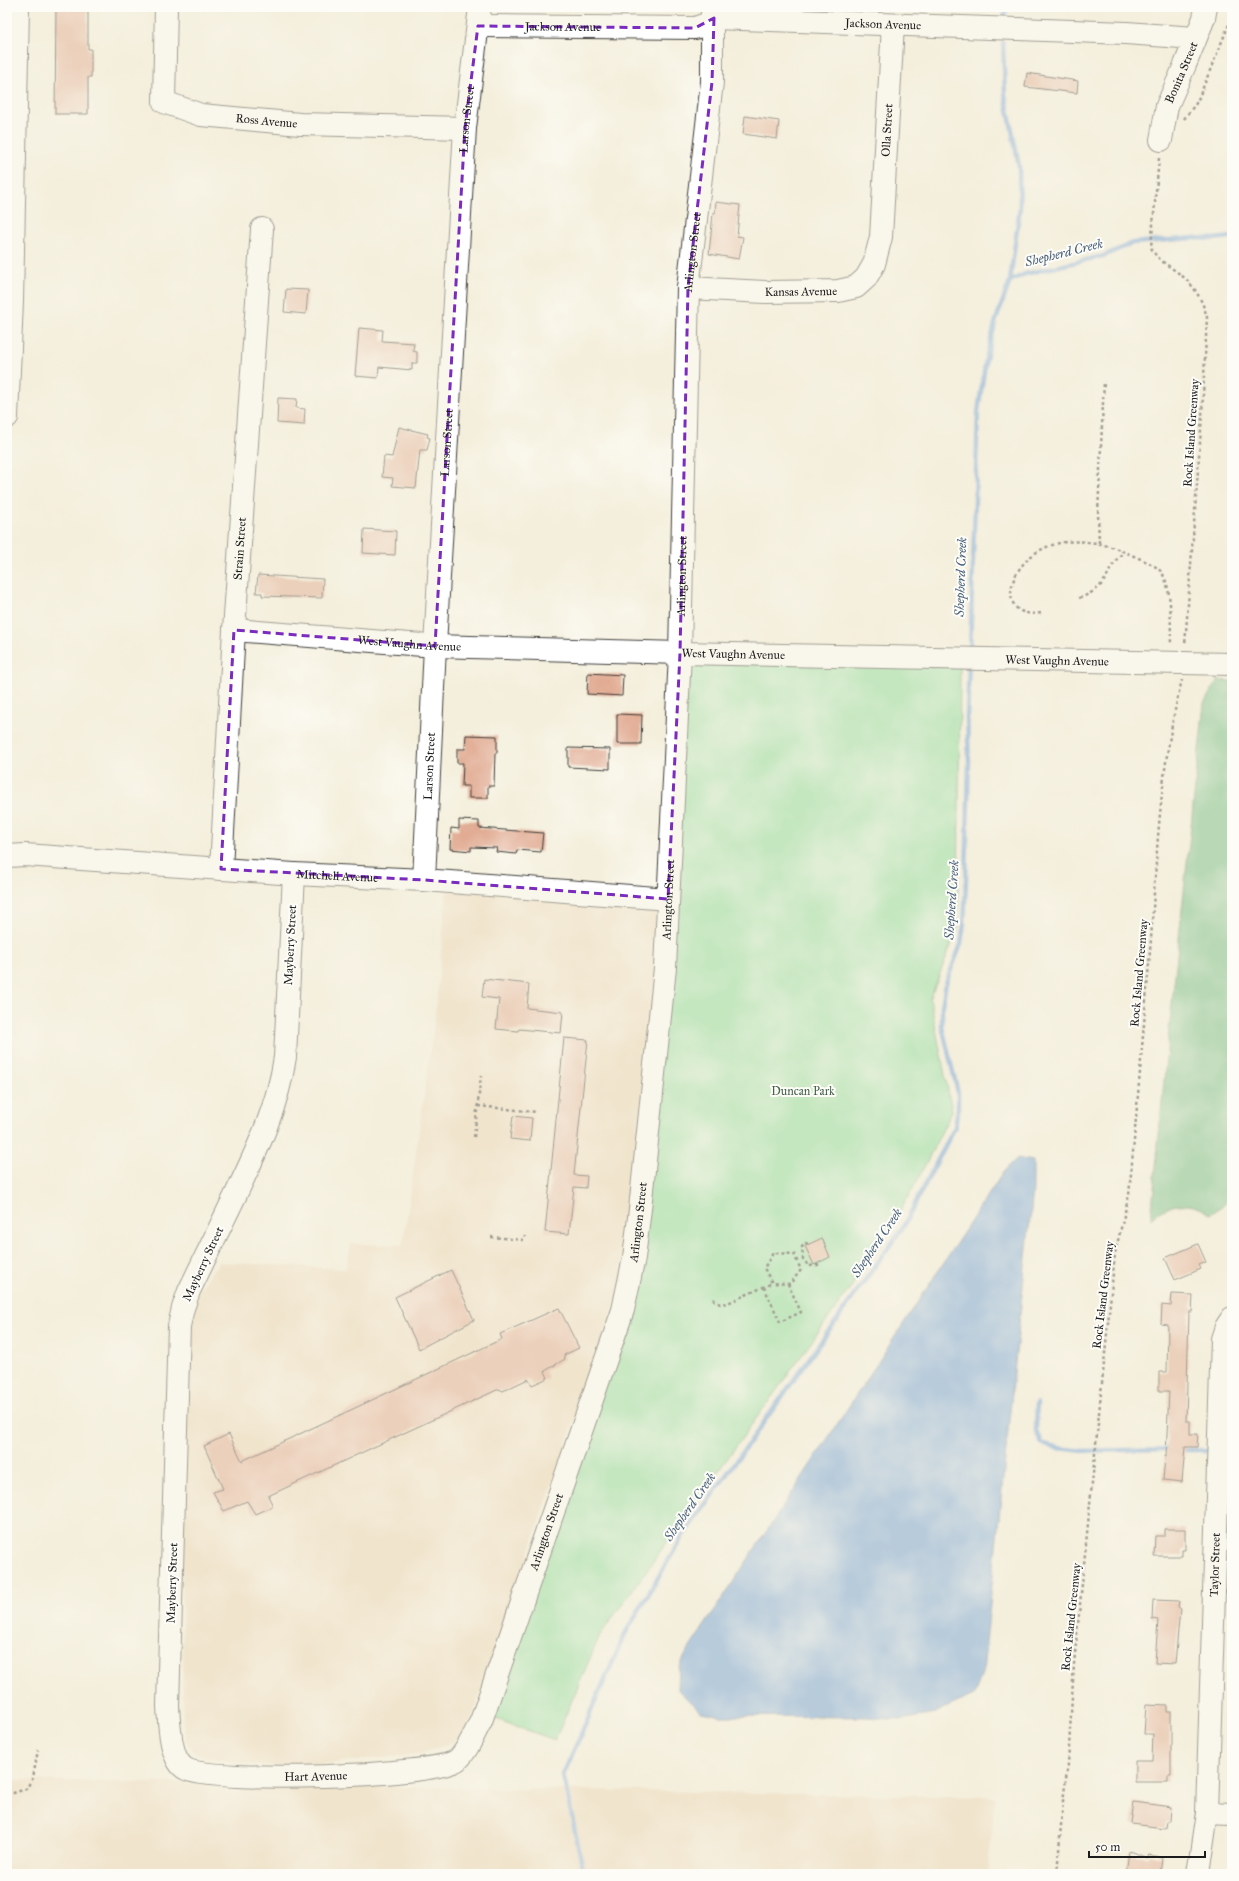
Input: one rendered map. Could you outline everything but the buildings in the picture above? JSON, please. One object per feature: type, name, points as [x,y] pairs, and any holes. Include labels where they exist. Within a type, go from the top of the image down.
[{"type":"street","points":[[7,418],[12,300],[18,7]]},
{"type":"street","name":"Ross Avenue","points":[[166,7],[164,102],[201,115],[300,124],[465,128]]},
{"type":"street","name":"Bonita Street","points":[[1161,140],[1167,106],[1204,18],[1206,7]]},
{"type":"street","name":"Jackson Avenue","points":[[479,17],[695,28],[706,24],[713,12],[893,24],[1126,33],[1196,38]]},
{"type":"street","name":"Arlington Street","points":[[457,1760],[470,1742],[481,1720],[623,1310],[629,1286],[640,1209],[659,1038],[668,899],[680,653],[688,288],[712,82],[713,12]]},
{"type":"street","name":"Larson Street","points":[[424,880],[435,646],[465,128],[479,17]]},
{"type":"street","name":"Olla Street","points":[[881,236],[893,24]]},
{"type":"street","name":"Strain Street","points":[[221,869],[234,630],[262,229]]},
{"type":"street","name":"Kansas Avenue","points":[[688,288],[765,292],[838,291],[856,287],[866,278],[874,264],[881,236]]},
{"type":"street","name":"West Vaughn Avenue","points":[[234,630],[435,646],[988,660],[1232,664]]},
{"type":"street","name":"Mitchell Avenue","points":[[7,856],[25,855],[294,874],[424,880],[668,899]]},
{"type":"street","name":"Mayberry Street","points":[[179,1761],[171,1740],[168,1706],[179,1326],[189,1291],[261,1140],[275,1104],[282,1079],[285,1057],[294,874]]},
{"type":"street","name":"Taylor Street","points":[[1198,1874],[1207,1813],[1222,1339],[1226,1327],[1232,1319]]},
{"type":"street","name":"Hart Avenue","points":[[179,1761],[185,1769],[198,1772],[254,1777],[305,1778],[432,1768],[457,1760]]},
{"type":"street","points":[[1207,1813],[1232,1814]]},
{"type":"path","name":"Rock Island Greenway","points":[[1152,235],[1151,247],[1157,257],[1180,274],[1197,292],[1207,317],[1201,424],[1184,646]]},
{"type":"path","points":[[1099,543],[1098,513],[1104,381]]},
{"type":"path","points":[[1041,613],[1029,614],[1015,608],[1012,602],[1012,588],[1024,562],[1040,551],[1061,543],[1081,540],[1099,543],[1124,552],[1156,567],[1162,573],[1167,586],[1169,600],[1171,651]]},
{"type":"path","points":[[1079,598],[1099,589],[1115,561],[1124,552]]},
{"type":"path","name":"Rock Island Greenway","points":[[1057,1874],[1063,1801],[1068,1764],[1074,1664],[1098,1436],[1115,1253],[1129,1196],[1158,834],[1165,768],[1173,716],[1182,679]]},
{"type":"path","points":[[474,1137],[481,1076]]},
{"type":"path","points":[[478,1106],[536,1112]]},
{"type":"path","points":[[491,1237],[524,1240],[525,1236]]},
{"type":"path","points":[[808,1244],[806,1243],[802,1247],[803,1260],[809,1266],[818,1265],[817,1263]]},
{"type":"path","points":[[713,1299],[718,1303],[723,1304],[733,1302],[772,1283],[790,1284],[801,1270],[794,1254],[773,1253],[764,1268],[772,1283]]},
{"type":"path","points":[[797,1262],[803,1260]]},
{"type":"path","points":[[764,1287],[780,1322],[801,1312],[787,1284]]},
{"type":"path","points":[[7,1795],[26,1789],[33,1778],[38,1750]]},
{"type":"highlighted area","points":[[714,18],[712,82],[688,288],[680,653],[668,899],[424,880],[221,869],[234,630],[435,646],[465,128],[478,26],[695,28]]},
{"type":"shaded area","points":[[447,890],[641,905],[656,910],[659,941],[625,1273],[472,1718],[454,1742],[421,1754],[293,1767],[245,1764],[211,1758],[193,1751],[186,1739],[183,1721],[181,1361],[197,1293],[219,1262],[346,1269],[351,1244],[403,1245],[435,1016]]},
{"type":"shaded area","points":[[7,1780],[996,1797],[987,1874],[7,1874]]},
{"type":"green space","name":"Duncan Park","points":[[695,662],[960,667],[958,927],[930,999],[952,1111],[918,1179],[882,1244],[600,1635],[555,1740],[493,1718],[635,1290],[689,668]]},
{"type":"green space","points":[[1218,680],[1232,681],[1232,1192],[1227,1202],[1222,1207],[1210,1214],[1195,1206],[1179,1205],[1164,1209],[1151,1219],[1166,1059],[1204,703]]},
{"type":"water","points":[[1017,1158],[1033,1161],[1033,1190],[983,1672],[974,1695],[930,1715],[899,1720],[867,1717],[721,1716],[701,1712],[678,1690],[679,1668],[687,1652],[1004,1171]]},
{"type":"waterway","points":[[1005,16],[1006,7]]},
{"type":"waterway","name":"Shepherd Creek","points":[[970,652],[978,411],[986,359],[996,320],[1010,281],[1020,207],[1019,166],[1005,94],[1003,43]]},
{"type":"waterway","name":"Shepherd Creek","points":[[1010,281],[1025,274],[1103,256],[1133,243],[1195,238],[1213,239],[1232,237]]},
{"type":"waterway","name":"Shepherd Creek","points":[[584,1874],[563,1775],[625,1634],[682,1537],[903,1227],[955,1127],[958,1108],[958,1093],[942,1026],[942,1006],[946,983],[961,944],[964,923],[969,761],[967,717],[969,664]]},
{"type":"waterway","points":[[1037,1403],[1036,1431],[1042,1443],[1050,1447],[1083,1451],[1171,1449]]},
{"type":"waterway","points":[[1180,1450],[1209,1450]]}]
